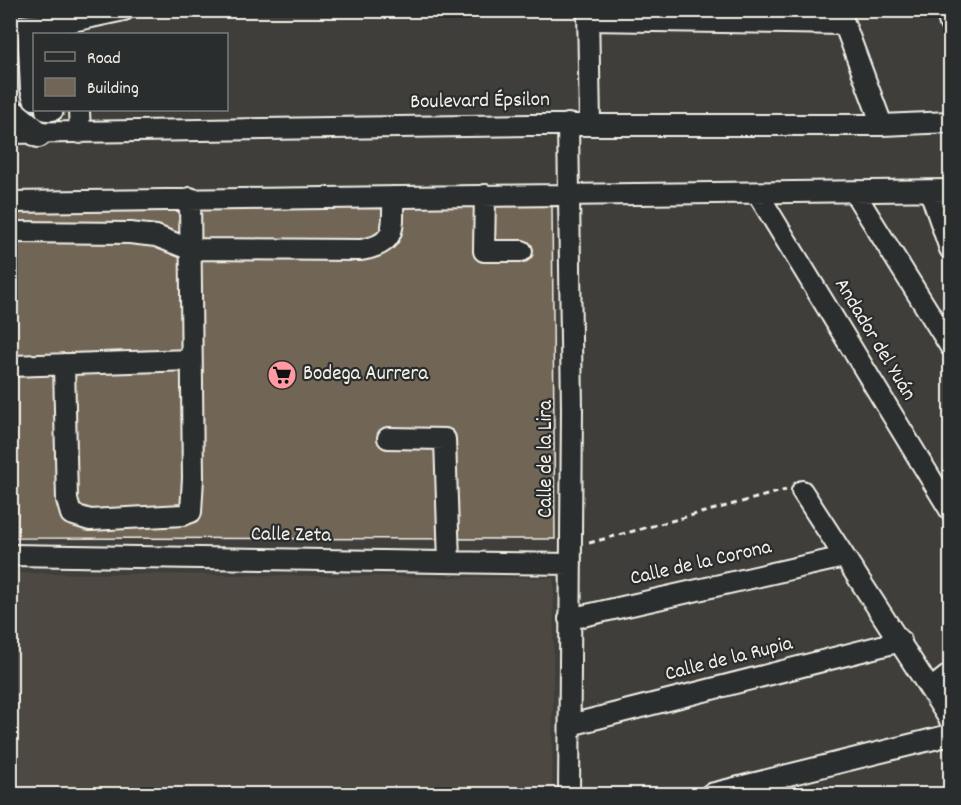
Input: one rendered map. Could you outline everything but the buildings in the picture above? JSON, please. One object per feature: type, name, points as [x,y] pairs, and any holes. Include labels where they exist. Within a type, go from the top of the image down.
[{"type":"main road","points":[[10,111],[38,134]]},
{"type":"street","points":[[33,95],[20,27],[74,28],[124,10]]},
{"type":"street","points":[[946,10],[951,24]]},
{"type":"street","points":[[590,124],[588,15],[842,17],[882,125]]},
{"type":"street","points":[[79,111],[80,133]]},
{"type":"street","name":"Boulevard Épsilon","points":[[10,133],[568,124],[882,125],[951,122]]},
{"type":"street","name":"Calle de la Lira","points":[[568,124],[571,556],[569,795]]},
{"type":"street","points":[[930,190],[951,249]]},
{"type":"street","points":[[10,202],[951,190]]},
{"type":"street","points":[[854,192],[951,346]]},
{"type":"street","name":"Andador del Yuán","points":[[758,194],[951,510]]},
{"type":"street","points":[[485,195],[484,251],[522,250]]},
{"type":"street","points":[[10,232],[130,233],[156,236],[189,249],[372,248],[384,243],[390,237],[393,197]]},
{"type":"street","points":[[64,364],[67,506],[75,517],[90,520],[183,515],[191,512],[190,198]]},
{"type":"street","points":[[10,366],[191,360]]},
{"type":"street","points":[[388,438],[445,439],[449,562]]},
{"type":"street","points":[[802,491],[951,720]]},
{"type":"street","name":"Calle Zeta","points":[[10,555],[449,562],[571,556]]},
{"type":"street","name":"Calle de la Corona","points":[[569,619],[844,557]]},
{"type":"street","name":"Calle de la Rupia","points":[[570,725],[900,641]]},
{"type":"street","points":[[931,689],[951,674]]},
{"type":"street","points":[[711,795],[951,735]]},
{"type":"path","points":[[571,556],[783,490],[802,491]]},
{"type":"shaded area","points":[[11,573],[554,578],[552,794],[11,794]]},
{"type":"place","name":"Bodega Aurrera","points":[[282,375]]}]
